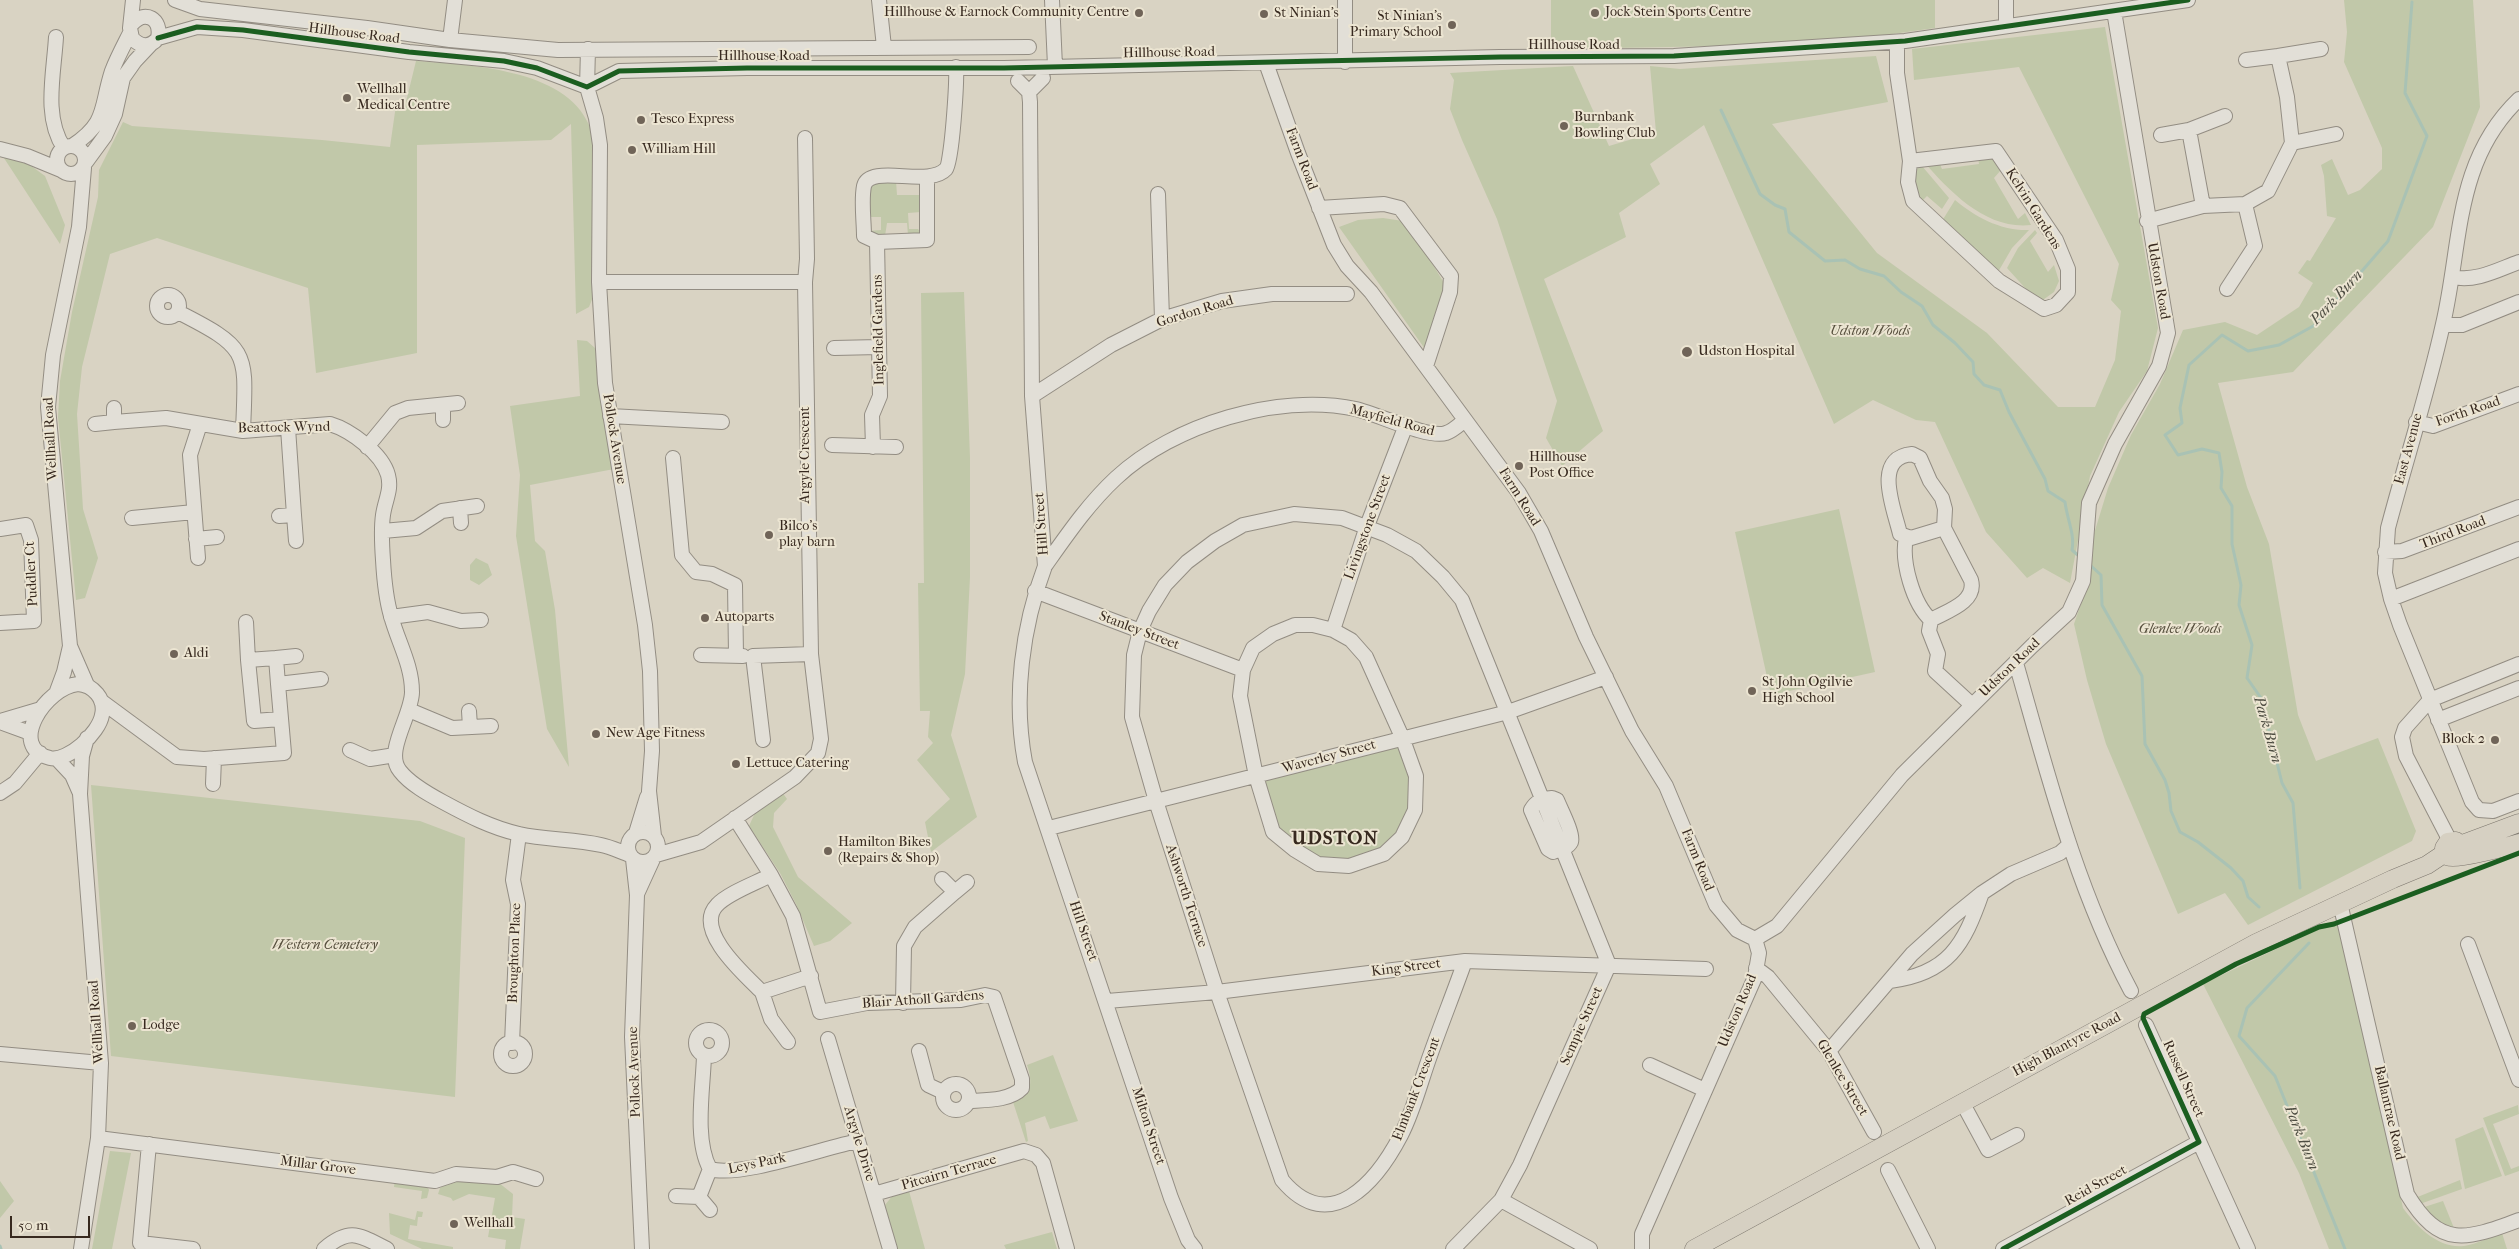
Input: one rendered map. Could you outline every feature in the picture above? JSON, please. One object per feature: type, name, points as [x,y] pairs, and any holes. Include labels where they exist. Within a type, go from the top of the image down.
[{"type":"main road","points":[[2454,849],[2519,823]]},
{"type":"main road","points":[[2454,849],[2471,855],[2519,843]]},
{"type":"main road","name":"High Blantyre Road","points":[[1694,1249],[2256,943],[2340,902],[2427,865],[2454,849]]},
{"type":"street","points":[[133,0],[131,28],[136,42],[140,45],[154,41]]},
{"type":"street","points":[[0,149],[27,156],[64,172],[80,172],[105,136],[115,114],[123,78],[135,61],[154,41],[160,29],[143,0]]},
{"type":"street","name":"Hillhouse Road","points":[[175,0],[200,9],[367,28],[450,40],[558,50],[1029,47]]},
{"type":"street","points":[[450,40],[456,0]]},
{"type":"street","points":[[879,0],[884,47]]},
{"type":"street","points":[[1052,0],[1054,66]]},
{"type":"street","points":[[1345,0],[1345,62]]},
{"type":"street","points":[[2006,0],[2006,26]]},
{"type":"street","name":"Hillhouse Road","points":[[154,41],[179,31],[197,28],[243,30],[408,52],[504,62],[537,68],[587,87],[619,71],[1674,56],[1897,42],[2188,0]]},
{"type":"street","name":"Udston Road","points":[[1642,1249],[1642,1234],[1756,968],[1759,953],[1756,939],[1778,926],[1902,775],[2069,612],[2083,581],[2089,502],[2115,444],[2159,366],[2168,333],[2114,12]]},
{"type":"street","points":[[82,205],[57,163],[64,149],[90,134],[101,115],[111,73],[137,18],[144,16],[154,19]]},
{"type":"street","name":"Hillhouse Road","points":[[154,19],[179,31]]},
{"type":"street","points":[[56,37],[52,110],[56,137],[64,149]]},
{"type":"street","name":"Kelvin Gardens","points":[[1897,42],[1897,72],[1910,161],[1908,182],[1913,202],[1999,281],[2044,310],[2056,305],[2068,292],[2068,269],[2056,240],[1996,151],[1910,161]]},
{"type":"street","points":[[587,87],[588,49]]},
{"type":"street","points":[[2246,60],[2321,49]]},
{"type":"street","points":[[2148,221],[2204,206],[2245,204],[2268,192],[2292,143],[2278,56]]},
{"type":"street","name":"Farm Road","points":[[1266,63],[1334,245],[1347,266],[1371,292],[1519,493],[1540,531],[1586,637],[1632,731],[1666,786],[1716,906],[1738,930],[1756,939]]},
{"type":"street","points":[[927,177],[927,240],[877,242],[864,236],[865,183],[878,176],[927,177],[940,174],[947,168],[950,160],[952,117],[957,94],[956,67]]},
{"type":"street","points":[[1018,80],[1029,92],[1043,78]]},
{"type":"street","name":"Pollock Avenue","points":[[587,87],[596,118],[600,145],[602,347],[610,416],[645,626],[650,671],[652,751],[649,791],[656,838]]},
{"type":"street","name":"Hill Street","points":[[1029,92],[1032,396],[1045,566],[1035,591],[1024,646],[1020,688],[1021,739],[1025,762],[1107,1000]]},
{"type":"street","name":"East Avenue","points":[[2519,99],[2506,112],[2488,138],[2473,167],[2461,210],[2455,245],[2453,277],[2443,324],[2388,528],[2385,552],[2385,573],[2391,599],[2472,802],[2479,810],[2493,811],[2519,801]]},
{"type":"street","points":[[2162,135],[2189,130],[2225,116]]},
{"type":"street","points":[[2189,130],[2204,206]]},
{"type":"street","points":[[2292,143],[2336,134]]},
{"type":"street","name":"Argyle Crescent","points":[[654,857],[700,842],[795,777],[818,753],[821,739],[811,654],[805,282],[807,259],[805,138]]},
{"type":"street","points":[[27,156],[64,149],[82,151],[85,165]]},
{"type":"street","name":"Wellhall Road","points":[[85,165],[82,205],[53,355],[48,407],[70,646],[86,685],[92,688],[101,701],[140,728],[176,757],[214,758],[284,753],[281,719]]},
{"type":"street","points":[[1158,194],[1162,319]]},
{"type":"street","points":[[1319,208],[1384,204],[1400,208],[1452,276],[1450,292],[1426,366]]},
{"type":"street","points":[[2227,288],[2255,246],[2245,204]]},
{"type":"street","name":"Inglefield Gardens","points":[[873,447],[872,415],[880,396],[877,242]]},
{"type":"street","points":[[2453,277],[2466,280],[2519,262]]},
{"type":"street","points":[[600,282],[805,282]]},
{"type":"street","name":"Gordon Road","points":[[1032,396],[1111,345],[1162,319],[1222,301],[1272,294],[1347,294]]},
{"type":"street","points":[[2443,324],[2462,325],[2519,302]]},
{"type":"street","points":[[178,312],[219,334],[231,343],[241,355],[246,374],[243,431]]},
{"type":"street","points":[[834,348],[879,348]]},
{"type":"street","name":"Forth Road","points":[[2416,422],[2433,426],[2519,394]]},
{"type":"street","points":[[367,447],[395,413],[408,408],[458,404]]},
{"type":"street","name":"Mayfield Road","points":[[1045,566],[1090,504],[1117,477],[1159,447],[1214,421],[1243,414],[1302,405],[1354,409],[1433,434],[1447,433],[1466,420]]},
{"type":"street","points":[[443,406],[443,420]]},
{"type":"street","name":"Beattock Wynd","points":[[95,424],[114,415],[166,418],[243,431],[330,424],[340,427],[367,447],[382,462],[388,475],[390,495],[383,514],[383,561],[391,617],[400,637],[411,680],[412,694],[410,710],[400,731],[395,755]]},
{"type":"street","points":[[610,416],[722,422]]},
{"type":"street","points":[[198,558],[190,455],[200,424]]},
{"type":"street","name":"Livingstone Street","points":[[1333,630],[1367,526],[1406,425]]},
{"type":"street","points":[[288,428],[296,541]]},
{"type":"street","points":[[832,445],[896,447]]},
{"type":"street","points":[[1944,528],[1911,538],[1906,538],[1900,534],[1887,474],[1894,460],[1904,455],[1912,454],[1920,458],[1930,481],[1942,498],[1945,509],[1944,528],[1972,580],[1974,588],[1969,598],[1931,620],[1929,631],[1938,654],[1935,671],[1972,705]]},
{"type":"street","points":[[673,458],[682,555],[696,572],[712,574],[735,585],[736,655]]},
{"type":"street","points":[[383,531],[416,528],[442,511],[477,506]]},
{"type":"street","name":"Third Road","points":[[2385,552],[2402,552],[2519,507]]},
{"type":"street","points":[[460,508],[461,523]]},
{"type":"street","points":[[132,518],[194,512]]},
{"type":"street","name":"Ashworth Terrace","points":[[1217,992],[1156,800],[1132,717],[1134,654],[1140,631],[1149,611],[1165,585],[1187,562],[1216,540],[1243,525],[1294,514],[1342,518],[1367,526],[1416,551],[1443,577],[1462,600],[1508,712]]},
{"type":"street","points":[[278,516],[294,515]]},
{"type":"street","name":"Puddler Ct","points":[[0,529],[26,525],[31,540],[34,620],[0,623]]},
{"type":"street","points":[[196,539],[217,537]]},
{"type":"street","points":[[1906,538],[1903,550],[1906,570],[1923,612],[1931,620]]},
{"type":"street","points":[[2391,599],[2519,549]]},
{"type":"street","name":"Stanley Street","points":[[1035,591],[1243,670]]},
{"type":"street","points":[[461,606],[461,620]]},
{"type":"street","points":[[391,617],[428,612],[461,620],[481,620]]},
{"type":"street","points":[[246,622],[254,721],[281,719],[276,658]]},
{"type":"street","points":[[1295,625],[1313,625],[1333,630],[1351,640],[1366,657],[1402,737],[1416,776],[1414,810],[1402,837],[1384,854],[1350,866],[1318,864],[1295,850],[1273,832],[1256,776],[1240,696],[1243,670],[1253,648],[1273,634],[1295,625]]},
{"type":"street","name":"Wellhall Road","points":[[30,733],[31,722],[57,691],[70,646]]},
{"type":"street","points":[[701,654],[753,656],[811,654]]},
{"type":"street","points":[[248,660],[296,656]]},
{"type":"street","points":[[753,656],[763,740]]},
{"type":"street","points":[[2016,663],[2069,845],[2088,900],[2113,958],[2131,991]]},
{"type":"street","points":[[2454,849],[2406,756],[2402,738],[2405,728],[2430,700],[2519,664]]},
{"type":"street","name":"Waverley Street","points":[[1049,828],[1402,737],[1508,712],[1606,677]]},
{"type":"street","points":[[278,684],[321,679]]},
{"type":"street","points":[[57,691],[68,685],[86,685]]},
{"type":"street","points":[[2438,720],[2519,688]]},
{"type":"street","points":[[101,701],[103,714],[100,721],[117,720],[140,728]]},
{"type":"street","points":[[0,721],[41,710]]},
{"type":"street","points":[[410,710],[452,728],[491,726]]},
{"type":"street","points":[[470,711],[470,727]]},
{"type":"street","points":[[1508,712],[1609,965]]},
{"type":"street","points":[[0,721],[30,733],[34,746],[40,753],[15,783],[0,793]]},
{"type":"street","name":"Wellhall Road","points":[[57,759],[68,756],[87,738],[100,721]]},
{"type":"street","name":"Wellhall Road","points":[[81,1249],[98,1138],[101,1063],[80,794],[82,756],[87,738]]},
{"type":"street","points":[[350,750],[370,759],[395,755],[398,770],[437,799],[478,821],[518,834],[603,845],[647,862],[654,857],[659,848],[656,838]]},
{"type":"street","name":"Wellhall Road","points":[[40,753],[57,759],[72,775],[80,794]]},
{"type":"street","points":[[213,784],[214,758]]},
{"type":"street","name":"Pollock Avenue","points":[[632,837],[649,791]]},
{"type":"street","points":[[735,818],[771,875],[793,916],[811,976],[762,992]]},
{"type":"street","points":[[603,845],[632,837],[642,831],[681,849]]},
{"type":"street","name":"Broughton Place","points":[[512,1043],[518,904],[514,880],[518,834]]},
{"type":"street","points":[[632,837],[632,857]]},
{"type":"street","points":[[1829,1051],[1870,1000],[1890,981],[1912,954],[1982,893],[2011,874],[2060,853],[2069,845]]},
{"type":"street","name":"Pollock Avenue","points":[[632,857],[637,895],[632,1038],[642,1249]]},
{"type":"street","name":"Pollock Avenue","points":[[637,895],[654,857]]},
{"type":"street","points":[[771,875],[718,904],[710,914],[710,927],[729,959],[762,992],[771,1019],[788,1042]]},
{"type":"street","points":[[942,879],[955,892]]},
{"type":"street","points":[[903,1003],[904,946],[915,927],[967,882]]},
{"type":"street","points":[[1890,981],[1921,976],[1945,960],[1958,947],[1973,920],[1982,893]]},
{"type":"street","name":"Ballantrae Road","points":[[2340,902],[2407,1194],[2418,1213],[2436,1229],[2459,1238],[2474,1237],[2519,1220]]},
{"type":"street","points":[[2468,944],[2519,1080]]},
{"type":"street","name":"King Street","points":[[1107,1000],[1217,992],[1465,961],[1706,969]]},
{"type":"street","name":"Elmbank Crescent","points":[[1217,992],[1282,1180],[1293,1193],[1304,1200],[1320,1205],[1336,1204],[1352,1197],[1365,1186],[1381,1168],[1401,1134],[1465,961]]},
{"type":"street","name":"Sempie Street","points":[[1500,1200],[1520,1165],[1609,965]]},
{"type":"street","name":"Glenlee Street","points":[[1756,968],[1768,977],[1829,1051],[1874,1132]]},
{"type":"street","name":"Blair Atholl Gardens","points":[[811,976],[820,1012],[867,1003],[961,1000],[985,995],[994,997],[1022,1079],[1022,1088],[1014,1094],[995,1099],[969,1101],[968,1092],[959,1084],[951,1084],[943,1092],[928,1085],[918,1051]]},
{"type":"street","name":"Milton Street","points":[[1107,1000],[1171,1198],[1188,1240],[1195,1249]]},
{"type":"street","name":"Russell Street","points":[[2146,1025],[2248,1249]]},
{"type":"street","name":"Argyle Drive","points":[[828,1039],[890,1249]]},
{"type":"street","points":[[0,1054],[101,1063]]},
{"type":"street","name":"Leys Park","points":[[704,1056],[701,1134],[704,1160],[710,1169],[719,1172],[740,1170],[858,1141]]},
{"type":"street","points":[[1650,1064],[1705,1090]]},
{"type":"street","points":[[1962,1102],[1988,1150],[2017,1135]]},
{"type":"street","name":"Millar Grove","points":[[98,1138],[435,1181],[456,1174],[497,1177],[514,1172],[536,1179]]},
{"type":"street","name":"Reid Street","points":[[2003,1249],[2199,1142]]},
{"type":"street","points":[[149,1144],[140,1243],[193,1249]]},
{"type":"street","name":"Pitcairn Terrace","points":[[874,1194],[1024,1151],[1036,1155],[1043,1163],[1067,1249]]},
{"type":"street","points":[[699,1197],[710,1169]]},
{"type":"street","points":[[1888,1170],[1928,1249]]},
{"type":"street","points":[[676,1196],[699,1197],[710,1210]]},
{"type":"street","points":[[1453,1249],[1500,1200],[1590,1249]]},
{"type":"street","points":[[324,1249],[343,1235],[354,1234],[387,1249]]},
{"type":"green space","points":[[1551,0],[1935,0],[1935,28],[1857,39],[1786,45],[1551,49]]},
{"type":"green space","name":"Glenlee Woods","points":[[2344,0],[2473,0],[2480,107],[2433,227],[2293,372],[2218,383],[2247,487],[2269,544],[2298,715],[2316,761],[2378,738],[2416,831],[2412,841],[2248,925],[2225,893],[2178,914],[2106,744],[2087,680],[2074,624],[2086,589],[2093,537],[2108,488],[2131,435],[2160,384],[2183,330],[2225,322],[2257,335],[2299,307],[2313,283],[2298,273],[2307,260],[2310,261],[2336,218],[2327,216],[2324,176],[2321,165],[2332,159],[2348,195],[2360,190],[2382,169],[2382,148],[2344,62],[2347,32]]},
{"type":"green space","name":"Udston Woods","points":[[2105,27],[2158,328],[2147,371],[2119,412],[2090,476],[2070,583],[2043,568],[2027,578],[1986,532],[1935,422],[1916,420],[1873,400],[1834,424],[1704,125],[1650,164],[1660,184],[1619,213],[1626,237],[1544,279],[1603,431],[1562,466],[1546,438],[1557,401],[1497,219],[1450,109],[1454,80],[1450,73],[1573,66],[1609,146],[1656,132],[1650,66],[1680,69],[1876,56],[1888,102],[1772,124],[1877,253],[1987,333],[2058,407],[2095,407],[2115,360],[2121,311],[2111,300],[2119,264],[2019,67],[1914,80],[1912,49]]},
{"type":"green space","points":[[416,61],[487,68],[513,73],[537,81],[559,92],[577,106],[592,133],[595,165],[595,292],[589,307],[576,314],[571,124],[551,140],[417,145],[417,353],[316,373],[308,288],[157,238],[110,254],[82,367],[77,414],[83,509],[98,558],[85,598],[76,600],[58,417],[60,381],[72,312],[98,197],[99,170],[123,122],[132,126],[390,147],[396,105],[405,106]]},
{"type":"green space","points":[[1991,153],[2001,170],[1994,178],[2018,219],[2025,213],[2031,225],[2015,225],[2000,222],[1971,207],[1946,186],[1924,162],[1938,160],[1942,169],[1979,164],[1978,157]]},
{"type":"green space","points":[[2,155],[23,160],[45,176],[65,225],[60,244]]},
{"type":"green space","points":[[1922,166],[1949,198],[1942,209],[1927,196],[1922,201],[1916,194],[1914,170]]},
{"type":"green space","points":[[896,181],[897,195],[921,195],[921,212],[908,213],[909,229],[918,229],[921,232],[918,235],[908,235],[907,223],[887,223],[885,236],[873,236],[868,231],[881,230],[881,217],[868,217],[869,188],[875,182]]},
{"type":"green space","points":[[1955,200],[1989,222],[2008,228],[2029,230],[2012,248],[1998,272],[1942,221]]},
{"type":"green space","points":[[1383,218],[1403,221],[1415,235],[1444,283],[1443,302],[1425,349],[1339,227],[1358,220]]},
{"type":"green space","points":[[2035,230],[2037,233],[2030,241],[2048,272],[2054,265],[2059,281],[2054,292],[2040,302],[2023,293],[2026,289],[2007,268],[2018,248]]},
{"type":"green space","points":[[964,292],[970,458],[970,577],[965,674],[951,735],[977,817],[931,852],[925,822],[950,799],[917,760],[933,743],[928,737],[930,711],[920,711],[918,583],[924,583],[921,293]]},
{"type":"green space","points":[[577,340],[587,341],[595,348],[614,469],[530,485],[535,541],[545,551],[555,610],[569,767],[547,729],[516,536],[520,475],[510,406],[580,396]]},
{"type":"green space","points":[[1839,509],[1875,672],[1771,695],[1735,532]]},
{"type":"green space","points":[[476,558],[488,564],[492,575],[479,585],[470,580],[470,565]]},
{"type":"green space","points":[[1402,737],[1416,776],[1415,810],[1384,854],[1318,864],[1273,832],[1256,776]]},
{"type":"green space","name":"Western Cemetery","points":[[91,785],[420,821],[465,838],[455,1097],[111,1056]]},
{"type":"green space","points":[[782,792],[787,799],[774,813],[773,827],[798,877],[852,923],[830,941],[814,946],[780,873],[749,826],[755,813]]},
{"type":"green space","points":[[2337,920],[2342,923],[2359,1012],[2403,1208],[2421,1229],[2445,1244],[2464,1246],[2502,1233],[2507,1249],[2329,1249],[2299,1173],[2203,984]]},
{"type":"green space","points":[[1053,1055],[1078,1121],[1050,1129],[1045,1116],[1025,1123],[1028,1141],[1026,1142],[1013,1102],[1024,1096],[1029,1088],[1030,1078],[1027,1065]]},
{"type":"green space","points":[[2518,1105],[2519,1114],[2493,1124],[2511,1169],[2519,1166],[2519,1171],[2505,1176],[2483,1118]]},
{"type":"green space","points":[[2483,1127],[2502,1176],[2465,1189],[2455,1139]]},
{"type":"green space","points":[[110,1151],[131,1153],[112,1249],[92,1249]]},
{"type":"green space","points":[[455,1177],[499,1183],[513,1194],[512,1217],[525,1219],[520,1249],[505,1249],[506,1240],[488,1237],[495,1198],[469,1194],[453,1201],[451,1198],[438,1194],[440,1188]]},
{"type":"green space","points":[[395,1178],[427,1185],[429,1190],[427,1198],[421,1199],[422,1191],[394,1187]]},
{"type":"green space","points":[[2460,1180],[2462,1189],[2417,1205],[2415,1198]]},
{"type":"green space","points":[[0,1181],[14,1201],[0,1218]]},
{"type":"green space","points":[[909,1191],[925,1249],[896,1249],[885,1205],[893,1195]]},
{"type":"green space","points":[[2443,1201],[2456,1233],[2418,1209]]},
{"type":"green space","points":[[417,1211],[423,1212],[422,1217],[418,1217],[417,1226],[410,1225],[408,1239],[453,1247],[453,1249],[422,1249],[390,1234],[389,1213],[415,1220]]},
{"type":"green space","points":[[1052,1232],[1057,1249],[1006,1249],[1004,1245]]},
{"type":"waterway","name":"Park Burn","points":[[2300,888],[2293,803],[2282,783],[2261,698],[2247,678],[2252,645],[2239,605],[2241,585],[2232,544],[2232,506],[2221,488],[2222,472],[2219,453],[2202,449],[2178,455],[2165,435],[2182,423],[2180,408],[2189,365],[2222,335],[2248,351],[2279,345],[2315,325],[2388,241],[2427,136],[2405,93],[2412,2]]},
{"type":"waterway","points":[[1721,110],[1760,194],[1775,205],[1785,209],[1789,232],[1825,261],[1845,260],[1860,269],[1884,276],[1901,292],[1922,306],[1933,325],[1955,343],[1973,362],[1974,374],[1984,385],[2000,390],[2009,412],[2045,479],[2048,491],[2065,502],[2072,532],[2072,550],[2080,557]]},
{"type":"waterway","points":[[2089,564],[2101,575],[2102,605],[2142,676],[2145,744],[2165,780],[2171,811],[2180,832],[2198,842],[2231,868],[2243,881],[2248,897],[2259,907]]},
{"type":"waterway","name":"Park Burn","points":[[2309,943],[2247,1008],[2239,1036],[2275,1076],[2345,1249]]},
{"type":"cycle path","points":[[158,38],[197,27],[243,30],[409,52],[504,61],[537,68],[587,87],[619,71],[747,68],[1004,68],[1500,57],[1674,56],[1905,41],[2188,0]]},
{"type":"cycle path","points":[[2003,1249],[2199,1142],[2143,1018],[2144,1014],[2236,964],[2319,927],[2334,924],[2519,853]]},
{"type":"place","name":"Hillhouse & Earnock Community Centre","points":[[1139,13]]},
{"type":"place","name":"Jock Stein Sports Centre","points":[[1595,13]]},
{"type":"place","name":"St Ninian's","points":[[1264,14]]},
{"type":"place","name":"St Ninian's Primary School","points":[[1452,25]]},
{"type":"place","name":"Wellhall Medical Centre","points":[[347,98]]},
{"type":"place","name":"Tesco Express","points":[[641,120]]},
{"type":"place","name":"Burnbank Bowling Club","points":[[1564,126]]},
{"type":"place","name":"William Hill","points":[[632,150]]},
{"type":"place","name":"Udston Hospital","points":[[1687,352]]},
{"type":"place","name":"Hillhouse Post Office","points":[[1519,466]]},
{"type":"place","name":"Bilco's play barn","points":[[769,535]]},
{"type":"place","name":"Autoparts","points":[[705,618]]},
{"type":"place","name":"Aldi","points":[[174,654]]},
{"type":"place","name":"St John Ogilvie High School","points":[[1752,691]]},
{"type":"place","name":"New Age Fitness","points":[[596,734]]},
{"type":"place","name":"Block 2","points":[[2495,740]]},
{"type":"place","name":"Lettuce Catering","points":[[736,764]]},
{"type":"place","name":"Hamilton Bikes (Repairs & Shop)","points":[[828,851]]},
{"type":"place","name":"Lodge","points":[[132,1026]]},
{"type":"place","name":"Wellhall","points":[[454,1224]]},
{"type":"district","name":"UDSTON","points":[[1335,839]]}]
